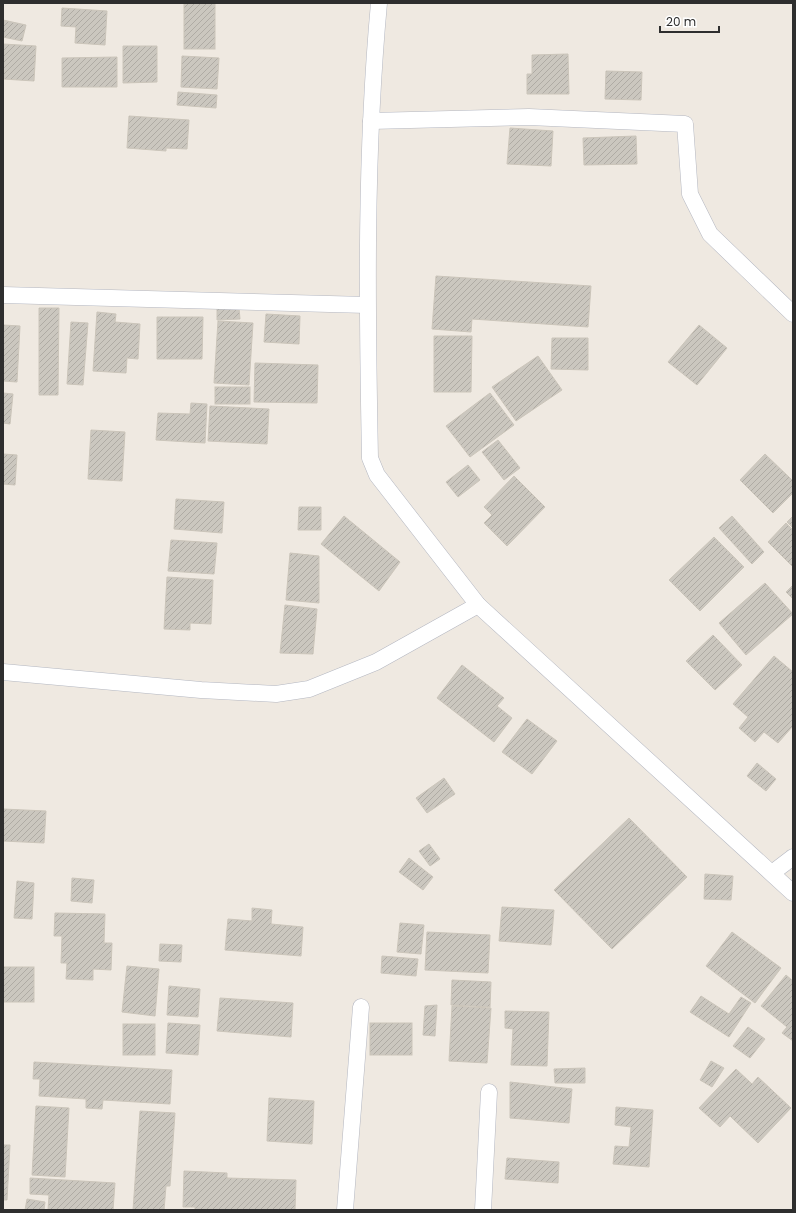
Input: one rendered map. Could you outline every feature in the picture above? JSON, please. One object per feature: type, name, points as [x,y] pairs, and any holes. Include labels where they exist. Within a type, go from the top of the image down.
[{"type":"street","points":[[379,3],[373,65],[367,249],[370,458],[376,475],[478,605],[793,893]]},
{"type":"street","points":[[371,121],[529,117],[685,124],[690,194],[710,234],[793,314]]},
{"type":"street","points":[[3,295],[367,305]]},
{"type":"street","points":[[3,672],[201,690],[276,694],[309,689],[376,662],[478,605]]},
{"type":"street","points":[[772,873],[793,857]]},
{"type":"street","points":[[345,1210],[361,1007]]},
{"type":"street","points":[[482,1210],[489,1092]]},
{"type":"building","points":[[184,3],[215,3],[215,49],[184,49]]},
{"type":"building","points":[[62,8],[107,11],[105,45],[75,43],[76,27],[61,26]]},
{"type":"building","points":[[3,20],[26,25],[22,41],[3,37]]},
{"type":"building","points":[[3,44],[36,46],[34,81],[3,79]]},
{"type":"building","points":[[123,46],[157,46],[157,82],[123,83]]},
{"type":"building","points":[[568,54],[569,94],[527,94],[527,74],[532,74],[532,55]]},
{"type":"building","points":[[182,56],[219,58],[217,89],[181,87]]},
{"type":"building","points":[[117,57],[117,87],[62,87],[62,58]]},
{"type":"building","points":[[606,71],[642,72],[641,100],[605,99]]},
{"type":"building","points":[[178,92],[217,95],[216,108],[177,105]]},
{"type":"building","points":[[129,116],[189,120],[187,149],[166,148],[166,151],[127,148]]},
{"type":"building","points":[[510,128],[553,131],[551,166],[507,164]]},
{"type":"building","points":[[636,136],[637,164],[584,165],[583,138]]},
{"type":"building","points":[[436,276],[591,286],[588,327],[472,319],[471,332],[432,329]]},
{"type":"building","points":[[39,308],[59,308],[58,395],[39,395]]},
{"type":"building","points":[[217,308],[239,308],[240,319],[217,320]]},
{"type":"building","points":[[97,312],[116,314],[115,322],[140,324],[138,359],[127,358],[126,373],[93,371]]},
{"type":"building","points":[[266,314],[300,316],[299,344],[264,342]]},
{"type":"building","points":[[157,317],[203,317],[202,359],[157,359]]},
{"type":"building","points":[[218,321],[253,323],[249,385],[214,383]]},
{"type":"building","points":[[71,322],[88,323],[83,385],[67,384]]},
{"type":"building","points":[[3,325],[20,326],[17,382],[3,381]]},
{"type":"building","points":[[699,325],[727,348],[697,385],[668,362]]},
{"type":"building","points":[[434,336],[472,336],[471,392],[434,392]]},
{"type":"building","points":[[552,338],[588,338],[588,370],[551,369]]},
{"type":"building","points":[[538,356],[562,390],[516,421],[492,387]]},
{"type":"building","points":[[255,363],[318,365],[317,403],[254,402]]},
{"type":"building","points":[[215,387],[250,387],[250,404],[215,404]]},
{"type":"building","points":[[3,393],[13,394],[10,424],[3,423]]},
{"type":"building","points":[[490,393],[514,425],[470,457],[446,426]]},
{"type":"building","points":[[191,403],[207,404],[205,443],[156,440],[158,413],[190,414]]},
{"type":"building","points":[[210,406],[269,409],[267,444],[208,441]]},
{"type":"building","points":[[91,430],[125,432],[122,481],[88,479]]},
{"type":"building","points":[[498,440],[520,468],[504,480],[482,452]]},
{"type":"building","points":[[3,454],[17,455],[15,485],[3,484]]},
{"type":"building","points":[[765,454],[793,481],[793,493],[773,513],[740,480]]},
{"type":"building","points":[[468,465],[480,480],[458,497],[446,482]]},
{"type":"building","points":[[514,476],[545,507],[507,546],[484,523],[492,515],[484,507]]},
{"type":"building","points":[[176,499],[224,502],[222,533],[174,529]]},
{"type":"building","points":[[299,507],[321,507],[321,530],[298,530]]},
{"type":"building","points":[[344,516],[400,562],[379,591],[321,544]]},
{"type":"building","points":[[732,516],[764,552],[752,564],[719,528]]},
{"type":"building","points":[[793,516],[793,528],[787,522]]},
{"type":"building","points":[[786,523],[793,530],[793,567],[768,542]]},
{"type":"building","points":[[714,537],[744,567],[700,611],[669,580]]},
{"type":"building","points":[[171,540],[217,543],[214,574],[168,571]]},
{"type":"building","points":[[290,553],[319,556],[319,603],[286,600]]},
{"type":"building","points":[[167,577],[213,580],[211,624],[190,623],[190,630],[164,629]]},
{"type":"building","points":[[765,583],[793,614],[746,655],[719,623]]},
{"type":"building","points":[[793,585],[793,599],[786,592]]},
{"type":"building","points":[[285,605],[317,609],[313,654],[280,653]]},
{"type":"building","points":[[713,635],[742,665],[715,690],[686,661]]},
{"type":"building","points":[[774,656],[793,672],[793,726],[778,743],[764,732],[755,742],[739,728],[748,717],[733,704]]},
{"type":"building","points":[[462,665],[504,698],[497,706],[512,718],[494,742],[437,698]]},
{"type":"building","points":[[527,719],[557,741],[532,774],[502,752]]},
{"type":"building","points":[[757,763],[776,779],[766,791],[747,776]]},
{"type":"building","points":[[444,778],[455,794],[427,813],[416,798]]},
{"type":"building","points":[[3,809],[46,811],[44,843],[3,841]]},
{"type":"building","points":[[629,818],[687,877],[612,949],[554,890]]},
{"type":"building","points":[[429,844],[440,859],[430,866],[419,851]]},
{"type":"building","points":[[409,858],[433,877],[423,890],[399,872]]},
{"type":"building","points":[[705,874],[733,876],[731,900],[704,899]]},
{"type":"building","points":[[72,878],[94,880],[92,903],[71,901]]},
{"type":"building","points":[[17,881],[34,883],[32,919],[14,918]]},
{"type":"building","points":[[502,907],[554,910],[551,945],[499,941]]},
{"type":"building","points":[[252,908],[272,910],[271,924],[303,927],[301,956],[225,950],[228,919],[252,921]]},
{"type":"building","points":[[55,913],[105,914],[104,943],[112,943],[111,970],[93,969],[93,980],[66,979],[67,963],[61,963],[62,936],[54,936]]},
{"type":"building","points":[[400,923],[424,925],[421,954],[397,952]]},
{"type":"building","points":[[427,932],[490,935],[488,973],[425,970]]},
{"type":"building","points":[[732,932],[781,968],[755,1003],[706,966]]},
{"type":"building","points":[[160,944],[182,945],[181,962],[159,961]]},
{"type":"building","points":[[382,956],[418,959],[416,976],[381,973]]},
{"type":"building","points":[[127,966],[159,969],[155,1016],[122,1012]]},
{"type":"building","points":[[3,967],[34,967],[34,1002],[3,1002]]},
{"type":"building","points":[[786,975],[793,981],[793,1041],[782,1033],[787,1027],[761,1006]]},
{"type":"building","points":[[452,980],[491,982],[490,1007],[451,1005]]},
{"type":"building","points":[[169,986],[200,989],[198,1017],[167,1015]]},
{"type":"building","points":[[701,996],[729,1014],[741,997],[751,1003],[729,1037],[690,1012]]},
{"type":"building","points":[[220,998],[293,1003],[291,1037],[217,1031]]},
{"type":"building","points":[[437,1005],[435,1036],[423,1035],[425,1006]]},
{"type":"building","points":[[452,1006],[491,1008],[487,1063],[449,1061]]},
{"type":"building","points":[[505,1011],[549,1012],[547,1066],[511,1065],[513,1029],[505,1028]]},
{"type":"building","points":[[168,1023],[200,1025],[198,1055],[166,1053]]},
{"type":"building","points":[[370,1023],[412,1023],[412,1055],[370,1055]]},
{"type":"building","points":[[123,1024],[155,1024],[155,1055],[123,1055]]},
{"type":"building","points":[[748,1027],[765,1039],[750,1058],[733,1046]]},
{"type":"building","points":[[711,1061],[724,1068],[712,1087],[700,1080]]},
{"type":"building","points":[[34,1062],[172,1070],[170,1104],[103,1100],[102,1109],[86,1108],[86,1099],[39,1096],[40,1079],[33,1079]]},
{"type":"building","points":[[585,1068],[585,1083],[555,1083],[554,1069]]},
{"type":"building","points":[[736,1069],[752,1084],[758,1077],[791,1108],[758,1143],[730,1116],[720,1127],[699,1108]]},
{"type":"building","points":[[510,1082],[572,1089],[569,1123],[510,1118]]},
{"type":"building","points":[[269,1098],[314,1101],[312,1144],[267,1141]]},
{"type":"building","points":[[36,1106],[69,1108],[65,1177],[32,1175]]},
{"type":"building","points":[[616,1107],[653,1110],[649,1167],[613,1164],[615,1146],[629,1147],[631,1127],[615,1125]]},
{"type":"building","points":[[140,1111],[175,1113],[170,1186],[166,1186],[164,1210],[133,1210]]},
{"type":"building","points":[[3,1145],[10,1145],[7,1200],[3,1200]]},
{"type":"building","points":[[507,1158],[559,1162],[558,1183],[505,1179]]},
{"type":"building","points":[[184,1171],[227,1173],[227,1178],[296,1180],[295,1210],[195,1210],[195,1207],[183,1207]]},
{"type":"building","points":[[30,1178],[115,1183],[113,1210],[48,1210],[49,1195],[30,1194]]},
{"type":"building","points":[[27,1199],[45,1202],[44,1210],[25,1210]]}]
